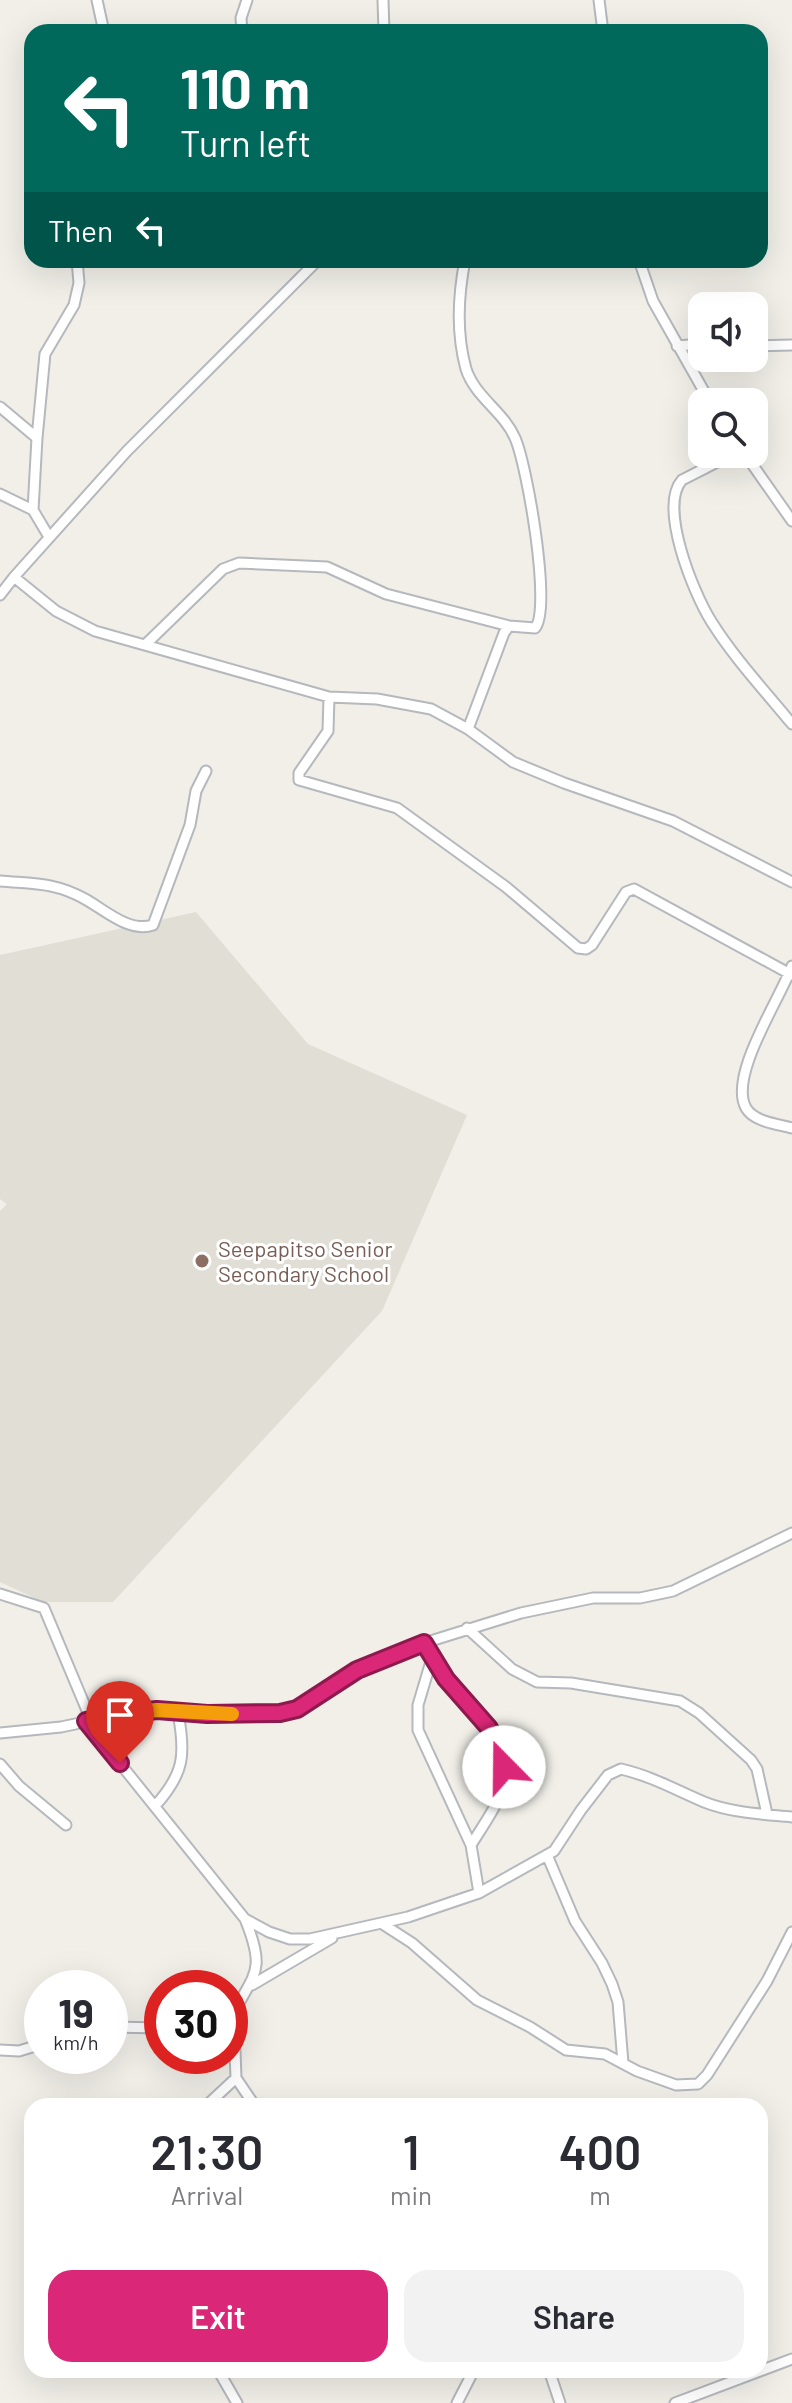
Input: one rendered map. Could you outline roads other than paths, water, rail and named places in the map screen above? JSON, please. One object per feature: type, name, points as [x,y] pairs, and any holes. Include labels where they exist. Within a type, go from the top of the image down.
[{"type":"street","points":[[97,0],[102,24]]},
{"type":"street","points":[[241,24],[247,0]]},
{"type":"street","points":[[383,0],[384,24]]},
{"type":"street","points":[[599,0],[602,24]]},
{"type":"street","points":[[33,510],[45,354],[74,305],[79,283],[78,268]]},
{"type":"street","points":[[0,595],[127,451],[310,268]]},
{"type":"street","points":[[145,645],[223,569],[239,563],[327,567],[386,594],[509,626],[535,628],[541,617],[541,584],[533,516],[516,440],[510,427],[482,398],[467,372],[460,339],[460,286],[463,268]]},
{"type":"street","points":[[642,268],[653,301],[702,388]]},
{"type":"street","points":[[677,346],[688,345]]},
{"type":"street","points":[[768,346],[792,345]]},
{"type":"street","points":[[0,407],[37,438]]},
{"type":"street","points":[[706,468],[682,480],[673,503],[675,525],[695,589],[710,620],[792,724]]},
{"type":"street","points":[[755,468],[792,521]]},
{"type":"street","points":[[0,494],[33,510],[49,537]]},
{"type":"street","points":[[14,577],[73,621],[95,631],[329,697],[377,699],[431,709],[468,729],[513,762],[576,788],[673,821],[792,882]]},
{"type":"street","points":[[468,729],[509,626]]},
{"type":"street","points":[[329,697],[329,727],[299,773],[299,780],[397,808],[506,887],[578,948],[586,949],[592,945],[623,896],[634,889],[791,972],[745,1071],[742,1090],[746,1109],[757,1117],[792,1128]]},
{"type":"street","points":[[0,881],[48,884],[68,890],[136,927],[153,925],[190,825],[196,791],[206,771]]},
{"type":"street","points":[[0,1733],[61,1727],[132,1712],[269,1713],[297,1709],[357,1670],[467,1628],[593,1598],[640,1598],[673,1591],[791,1537]]},
{"type":"street","points":[[0,1594],[39,1605],[49,1615],[89,1720],[245,1919],[256,1950],[252,1985]]},
{"type":"street","points":[[467,1628],[512,1669],[537,1682],[571,1683],[627,1694],[663,1696],[688,1705],[751,1760],[757,1769],[767,1814]]},
{"type":"street","points":[[424,1643],[432,1658],[489,1728],[504,1767],[504,1784],[497,1801],[471,1845]]},
{"type":"street","points":[[432,1658],[418,1705],[418,1730],[471,1845],[479,1893]]},
{"type":"street","points":[[155,1806],[171,1788],[182,1761],[183,1739],[178,1713]]},
{"type":"street","points":[[0,1764],[19,1786],[66,1825]]},
{"type":"street","points":[[245,1919],[290,1939],[310,1939],[408,1917],[479,1893],[547,1855],[560,1844],[608,1775],[621,1769],[669,1785],[706,1803],[755,1815],[792,1817]]},
{"type":"street","points":[[547,1855],[569,1910],[612,1984],[618,2002],[623,2063]]},
{"type":"street","points":[[381,1923],[412,1943],[477,2000],[530,2027],[566,2050],[605,2054],[637,2071],[676,2085],[698,2084],[707,2075],[760,1993],[792,1932]]},
{"type":"street","points":[[248,1990],[340,1933]]},
{"type":"street","points":[[0,2050],[24,2049]]},
{"type":"street","points":[[236,2074],[250,2098]]},
{"type":"street","points":[[215,2098],[236,2078]]},
{"type":"street","points":[[768,2368],[792,2359]]},
{"type":"street","points":[[223,2378],[237,2403]]},
{"type":"street","points":[[457,2403],[470,2378]]},
{"type":"street","points":[[552,2378],[560,2403]]},
{"type":"street","points":[[675,2403],[741,2378]]},
{"type":"place","name":"Seepapitso Senior Secondary School","points":[[202,1261]]}]
